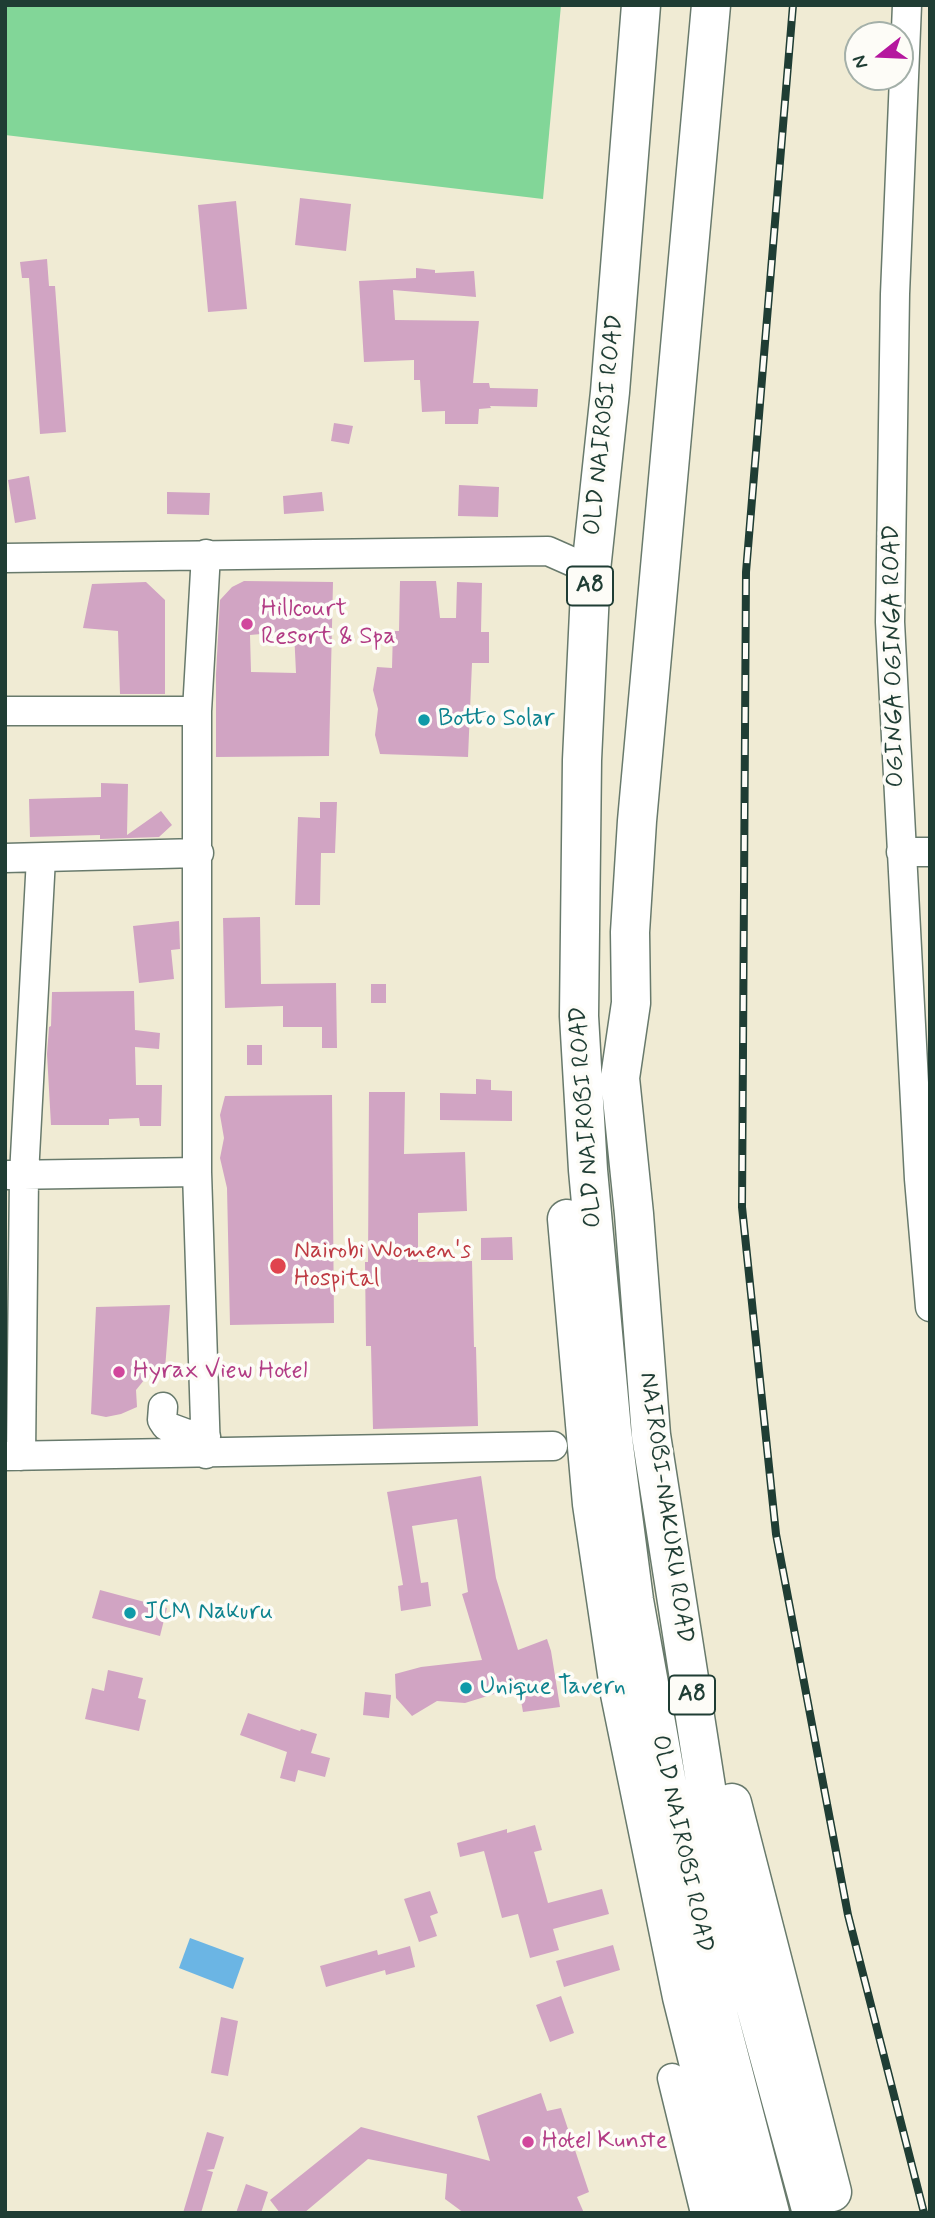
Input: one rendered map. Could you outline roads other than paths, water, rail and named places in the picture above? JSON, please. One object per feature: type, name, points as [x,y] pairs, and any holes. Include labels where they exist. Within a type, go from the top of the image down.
[{"type":"highway","name":"OLD NAIROBI ROAD","points":[[641,5],[610,392],[591,570],[582,760],[579,1016],[589,1170],[612,1431],[634,1600],[669,1795],[709,1976],[770,2213]]},
{"type":"highway","name":"OLD NAIROBI ROAD","points":[[628,1167],[620,1078],[631,1003],[630,932],[637,821],[711,5]]},
{"type":"highway","points":[[631,1003],[645,1087],[650,1179],[674,1449],[706,1666],[736,1824],[793,2033],[838,2213]]},
{"type":"highway","points":[[579,1016],[566,1094],[567,1222],[592,1504],[622,1707],[682,1997],[736,2213]]},
{"type":"highway","name":"NAIROBI-NAKURU ROAD","points":[[628,1167],[652,1435],[720,1877],[812,2213]]},
{"type":"street","name":"OGINGA OGINGA ROAD","points":[[907,5],[895,294],[890,622],[919,1179],[930,1307]]},
{"type":"street","points":[[5,558],[548,551],[591,570]]},
{"type":"street","points":[[206,554],[197,711],[197,1172],[206,1445]]},
{"type":"street","points":[[5,711],[197,711]]},
{"type":"street","points":[[901,852],[930,852]]},
{"type":"street","points":[[5,858],[199,853]]},
{"type":"street","points":[[41,858],[15,1175],[13,1456],[206,1445],[553,1446]]},
{"type":"street","points":[[15,1175],[197,1172]]},
{"type":"street","points":[[163,1407],[162,1420],[166,1426],[206,1445]]},
{"type":"street","points":[[672,2078],[705,2213]]},
{"type":"water","points":[[190,1938],[244,1958],[233,1989],[179,1968]]},
{"type":"railway","points":[[793,5],[746,572],[742,1207],[776,1534],[848,1915],[924,2213]]},
{"type":"place","name":"Hillcourt Resort & Spa","points":[[247,624]]},
{"type":"place","name":"Botto Solar","points":[[424,720]]},
{"type":"place","name":"Nairobi Women's Hospital","points":[[278,1266]]},
{"type":"place","name":"Hyrax View Hotel","points":[[119,1372]]},
{"type":"place","name":"JCM Nakuru","points":[[130,1613]]},
{"type":"place","name":"Unique Tavern","points":[[466,1688]]},
{"type":"place","name":"Hotel Kunste","points":[[528,2142]]}]
